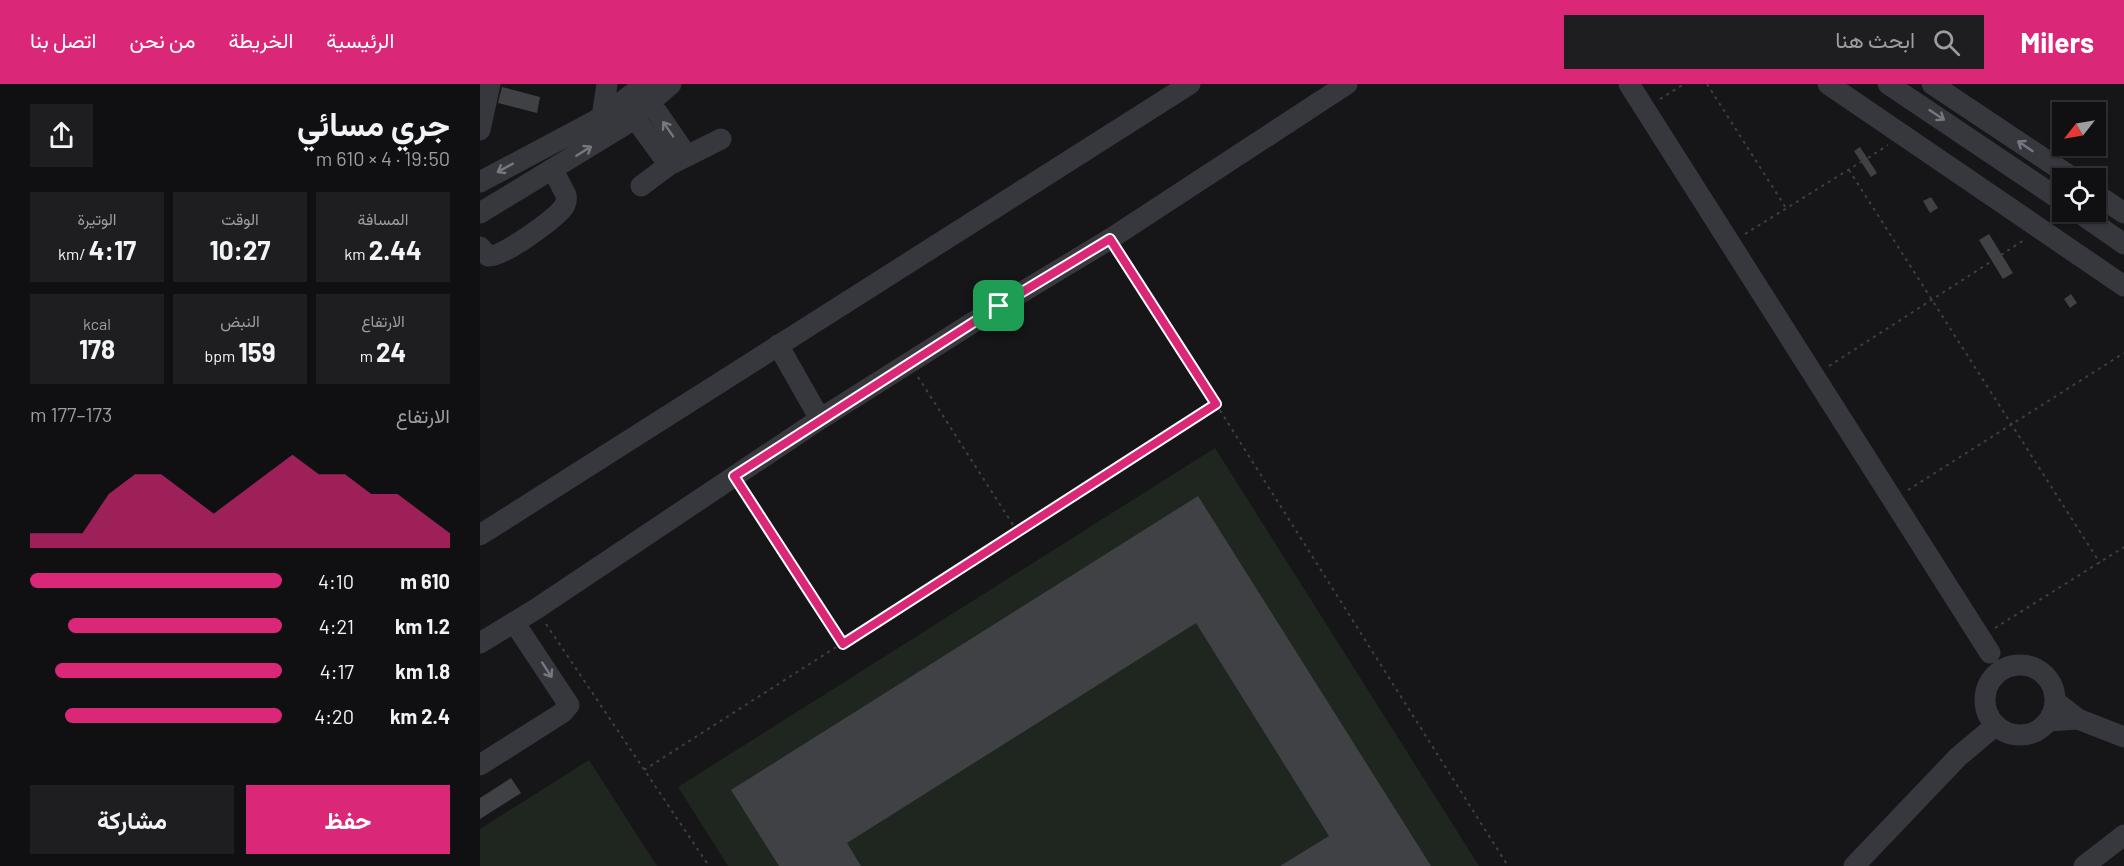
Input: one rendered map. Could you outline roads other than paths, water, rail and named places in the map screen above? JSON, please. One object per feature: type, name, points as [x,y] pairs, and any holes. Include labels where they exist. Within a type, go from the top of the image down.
[{"type":"street","points":[[480,130],[490,84]]},
{"type":"street","points":[[602,117],[607,84]]},
{"type":"street","points":[[480,182],[602,117],[641,101],[671,84]]},
{"type":"street","points":[[480,535],[1190,84]]},
{"type":"street","points":[[480,644],[820,419],[1110,239],[1318,91],[1347,84]]},
{"type":"street","points":[[1629,84],[2001,673]]},
{"type":"street","points":[[1828,84],[2124,286]]},
{"type":"street","points":[[1888,84],[2052,194]]},
{"type":"street","points":[[1932,84],[2058,168]]},
{"type":"street","points":[[641,101],[678,160]]},
{"type":"street","points":[[480,213],[548,173],[641,101]]},
{"type":"street","points":[[641,186],[678,160],[721,139]]},
{"type":"street","points":[[480,247],[488,256],[498,254],[551,220],[564,207],[566,195],[529,155]]},
{"type":"street","points":[[2106,201],[2124,213]]},
{"type":"street","points":[[2092,222],[2124,244]]},
{"type":"street","points":[[778,345],[820,419]]},
{"type":"street","points":[[480,765],[562,713],[569,705],[514,622]]},
{"type":"street","points":[[2020,665],[2041,672],[2049,680],[2055,701],[2048,721],[2037,731],[2026,734],[2005,731],[1996,725],[1986,707],[1988,687],[2001,673],[2020,665]]},
{"type":"street","points":[[2055,701],[2078,719],[2124,737]]},
{"type":"street","points":[[2048,721],[2078,719]]},
{"type":"street","points":[[1854,866],[1958,757],[1996,725]]},
{"type":"street","points":[[2084,866],[2124,835]]}]
